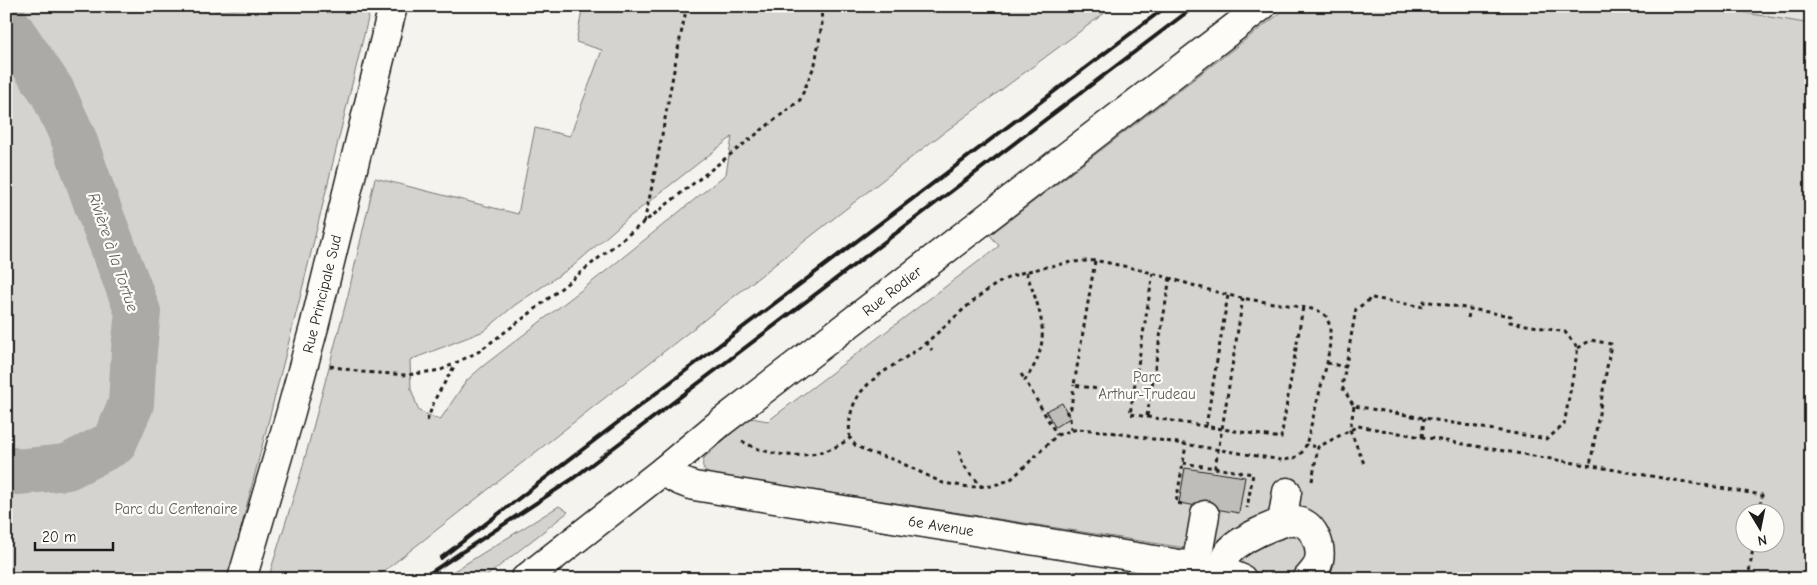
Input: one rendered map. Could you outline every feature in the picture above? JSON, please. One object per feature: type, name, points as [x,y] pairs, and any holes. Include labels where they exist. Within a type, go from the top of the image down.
[{"type":"street","name":"Rue Principale Sud","points":[[242,579],[305,360],[393,6]]},
{"type":"street","name":"Rue Rodier","points":[[524,579],[664,470],[727,418],[1262,6]]},
{"type":"street","name":"6e Avenue","points":[[664,470],[680,482],[694,486],[1196,566],[1233,575]]},
{"type":"street","points":[[1282,522],[1299,488]]},
{"type":"street","points":[[1196,510],[1196,566]]},
{"type":"street","points":[[1282,522],[1298,521],[1309,528],[1317,538],[1320,549],[1319,561],[1314,572],[1307,579]]},
{"type":"street","name":"6e Avenue","points":[[1233,575],[1226,555],[1230,550],[1258,532],[1282,522]]},
{"type":"path","points":[[644,222],[686,6]]},
{"type":"path","points":[[305,360],[362,372],[407,375],[441,370],[478,352],[530,314],[800,100],[815,64],[822,24],[821,6]]},
{"type":"path","points":[[1071,430],[1070,418],[1066,411],[1071,408],[1095,262]]},
{"type":"path","points":[[1095,262],[1170,277],[1228,295],[1317,310],[1326,316],[1330,326],[1327,363],[1306,445],[1302,453],[1295,458],[1282,460],[1104,431],[1071,430],[1057,435],[1014,477],[1000,483],[982,487],[955,486],[932,479],[901,463],[868,452],[855,445],[850,438],[849,427],[850,413],[856,398],[871,382],[926,342],[979,297],[1004,279],[1026,272],[1063,264],[1095,262]]},
{"type":"path","points":[[1025,380],[1040,356],[1043,332],[1042,321],[1026,272]]},
{"type":"path","points":[[1153,273],[1130,414],[1281,438],[1303,307]]},
{"type":"path","points":[[1147,416],[1170,277]]},
{"type":"path","points":[[1206,426],[1228,295]]},
{"type":"path","points":[[1214,470],[1243,298]]},
{"type":"path","points":[[1365,466],[1350,430],[1354,406],[1342,387],[1356,309],[1372,298],[1424,307],[1424,302],[1511,316],[1510,322],[1565,332],[1578,348]]},
{"type":"path","points":[[1468,318],[1470,309]]},
{"type":"path","points":[[1354,406],[1547,439],[1564,425],[1578,348],[1591,340],[1611,344],[1590,466]]},
{"type":"path","points":[[926,342],[932,350]]},
{"type":"path","points":[[1327,363],[1350,368]]},
{"type":"path","points":[[427,421],[435,399],[455,364]]},
{"type":"path","points":[[1021,374],[1057,435]]},
{"type":"path","points":[[1074,385],[1133,395]]},
{"type":"path","points":[[1422,437],[1424,418]]},
{"type":"path","points":[[1299,488],[1318,447],[1358,426],[1762,495],[1761,502]]},
{"type":"path","points":[[737,437],[761,450],[779,454],[812,454],[834,448],[850,438]]},
{"type":"path","points":[[1186,445],[1176,503],[1196,510]]},
{"type":"path","points":[[1306,445],[1318,447]]},
{"type":"path","points":[[960,451],[960,457],[965,466],[982,487]]},
{"type":"path","points":[[1183,463],[1214,470],[1253,474],[1246,514]]},
{"type":"path","points":[[1748,579],[1752,552]]},
{"type":"shaded area","points":[[1704,6],[1811,6],[1811,24]]},
{"type":"green space","name":"Parc du Centenaire","points":[[6,6],[215,6],[215,11],[285,6],[371,6],[300,298],[228,579],[6,579]]},
{"type":"green space","points":[[583,6],[1114,6],[926,146],[374,579],[268,579],[301,473],[348,295],[375,178],[518,214],[535,128],[570,136],[602,50],[576,42]],"holes":[[[732,137],[726,174],[606,271],[483,366],[466,381],[440,420],[419,411],[411,389],[410,360],[484,331],[515,305],[573,266],[628,218]]]},
{"type":"green space","name":"Parc Arthur-Trudeau","points":[[1310,6],[1704,6],[1811,24],[1811,579],[1323,579],[1322,525],[1223,541],[1211,547],[1192,549],[709,474],[705,470],[703,462],[705,457],[746,420],[751,418],[768,421],[999,246],[990,235],[1283,11]]},
{"type":"green space","points":[[559,506],[568,512],[483,579],[441,579]]},
{"type":"green space","points":[[1297,533],[1305,543],[1308,556],[1300,570],[1287,576],[1280,576],[1249,571],[1243,564],[1242,556],[1251,545]]},
{"type":"building","points":[[1062,403],[1070,418],[1055,427],[1046,411]]},
{"type":"building","points":[[1185,468],[1245,477],[1239,513],[1179,503]]},
{"type":"waterway","name":"Rivière à la Tortue","points":[[6,23],[52,91],[73,137],[138,312],[131,404],[114,443],[67,467],[17,472],[6,468]]},
{"type":"railway","points":[[441,558],[1167,6]]},
{"type":"railway","points":[[421,579],[571,480],[1195,6]]}]
